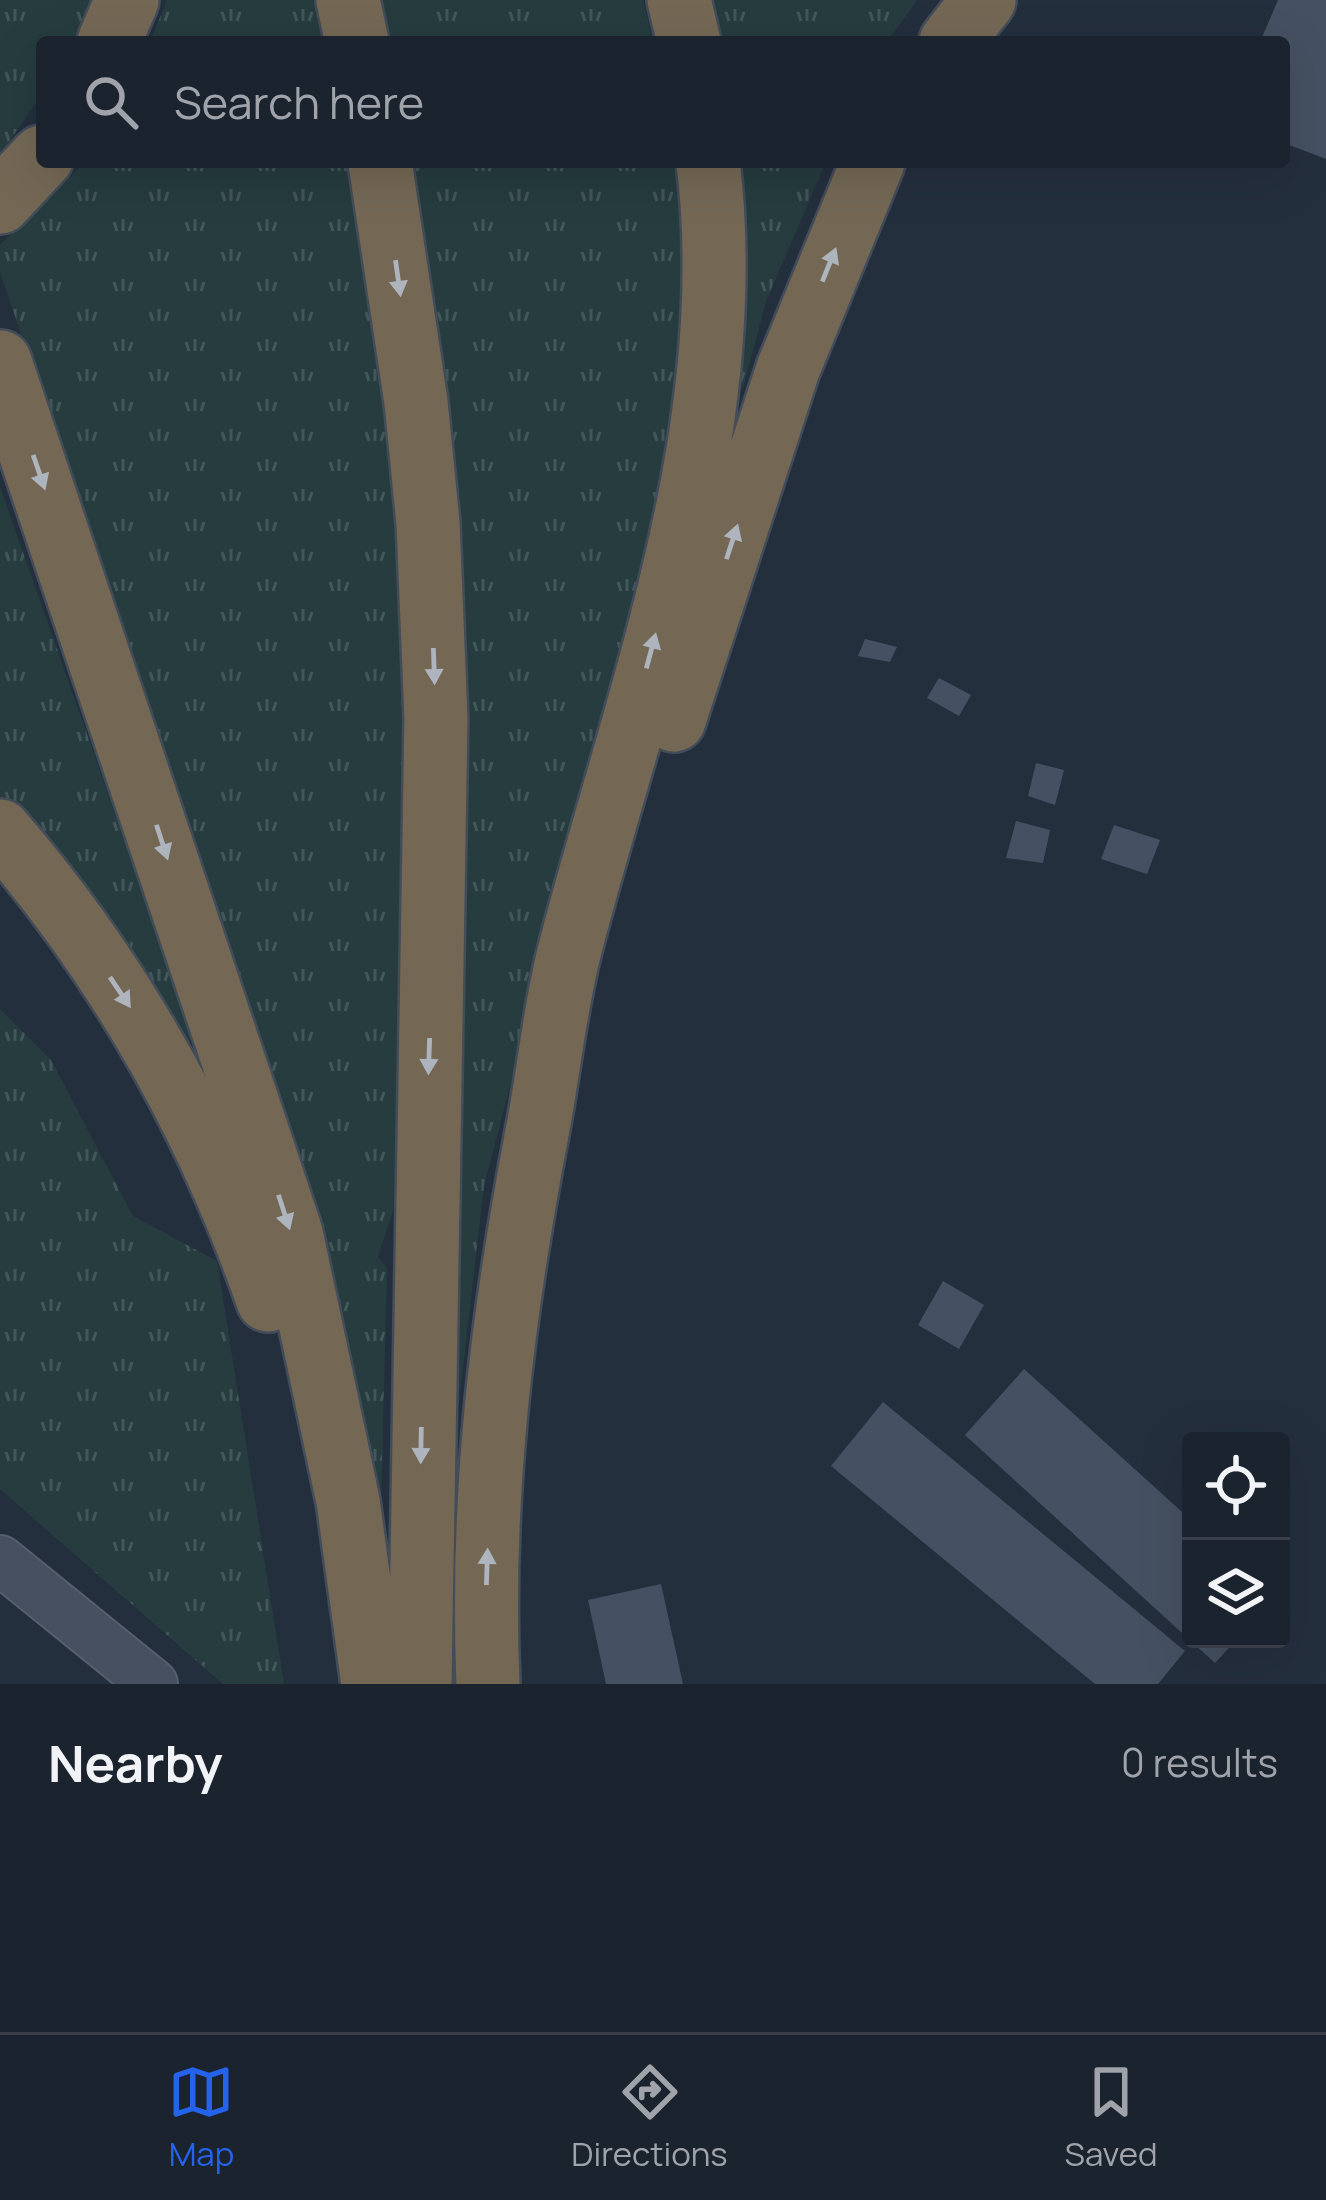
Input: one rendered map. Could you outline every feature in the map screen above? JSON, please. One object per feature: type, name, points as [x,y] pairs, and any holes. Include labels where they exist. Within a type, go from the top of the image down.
[{"type":"highway","points":[[112,36],[127,0]]},
{"type":"highway","points":[[348,0],[356,36]]},
{"type":"highway","points":[[680,0],[688,36]]},
{"type":"highway","points":[[944,36],[965,0]]},
{"type":"highway","points":[[956,36],[984,0]]},
{"type":"highway","points":[[0,202],[36,164]]},
{"type":"highway","points":[[381,168],[418,422],[436,719],[420,1684]]},
{"type":"highway","points":[[488,1684],[494,1410],[504,1305],[569,950],[676,550],[699,430],[714,245],[708,168]]},
{"type":"highway","points":[[537,1132],[788,369],[871,168]]},
{"type":"highway","points":[[0,362],[291,1233],[341,1464],[373,1684]]},
{"type":"highway","points":[[0,831],[72,921],[147,1033],[181,1089],[241,1222],[290,1382],[344,1684]]},
{"type":"street","points":[[0,1560],[153,1684]]},
{"type":"green space","points":[[0,0],[106,0],[89,36],[36,36],[36,103],[0,155]]},
{"type":"green space","points":[[167,0],[320,0],[329,36],[152,36]]},
{"type":"green space","points":[[370,0],[643,0],[652,36],[378,36]]},
{"type":"green space","points":[[714,0],[917,0],[891,36],[723,36]]},
{"type":"green space","points":[[79,168],[350,168],[390,471],[406,727],[393,1211],[378,1257],[387,1268],[380,1541],[105,582],[0,272],[0,245]]},
{"type":"green space","points":[[403,168],[676,168],[683,263],[681,315],[662,470],[644,570],[484,1186],[456,1427]]},
{"type":"green space","points":[[741,168],[823,168],[766,301],[743,388],[731,390],[746,241]]},
{"type":"green space","points":[[0,487],[194,1038],[183,1045],[0,795]]},
{"type":"green space","points":[[0,1009],[51,1060],[133,1216],[217,1261],[284,1684],[223,1684],[0,1489]]},
{"type":"building","points":[[1278,0],[1326,0],[1326,159],[1290,145],[1290,36],[1263,36]]},
{"type":"building","points":[[865,639],[897,647],[890,662],[858,656]]},
{"type":"building","points":[[939,678],[971,695],[959,716],[927,698]]},
{"type":"building","points":[[1036,763],[1064,770],[1055,805],[1028,796]]},
{"type":"building","points":[[1016,821],[1050,830],[1043,863],[1006,858]]},
{"type":"building","points":[[1114,825],[1160,840],[1147,874],[1101,859]]},
{"type":"building","points":[[943,1281],[984,1305],[959,1349],[918,1325]]},
{"type":"building","points":[[1024,1369],[1182,1512],[1182,1633],[965,1435]]},
{"type":"building","points":[[883,1402],[1185,1651],[1158,1684],[1095,1684],[831,1466]]},
{"type":"building","points":[[661,1584],[683,1684],[606,1684],[588,1600]]},
{"type":"building","points":[[1199,1648],[1229,1648],[1215,1663]]}]
